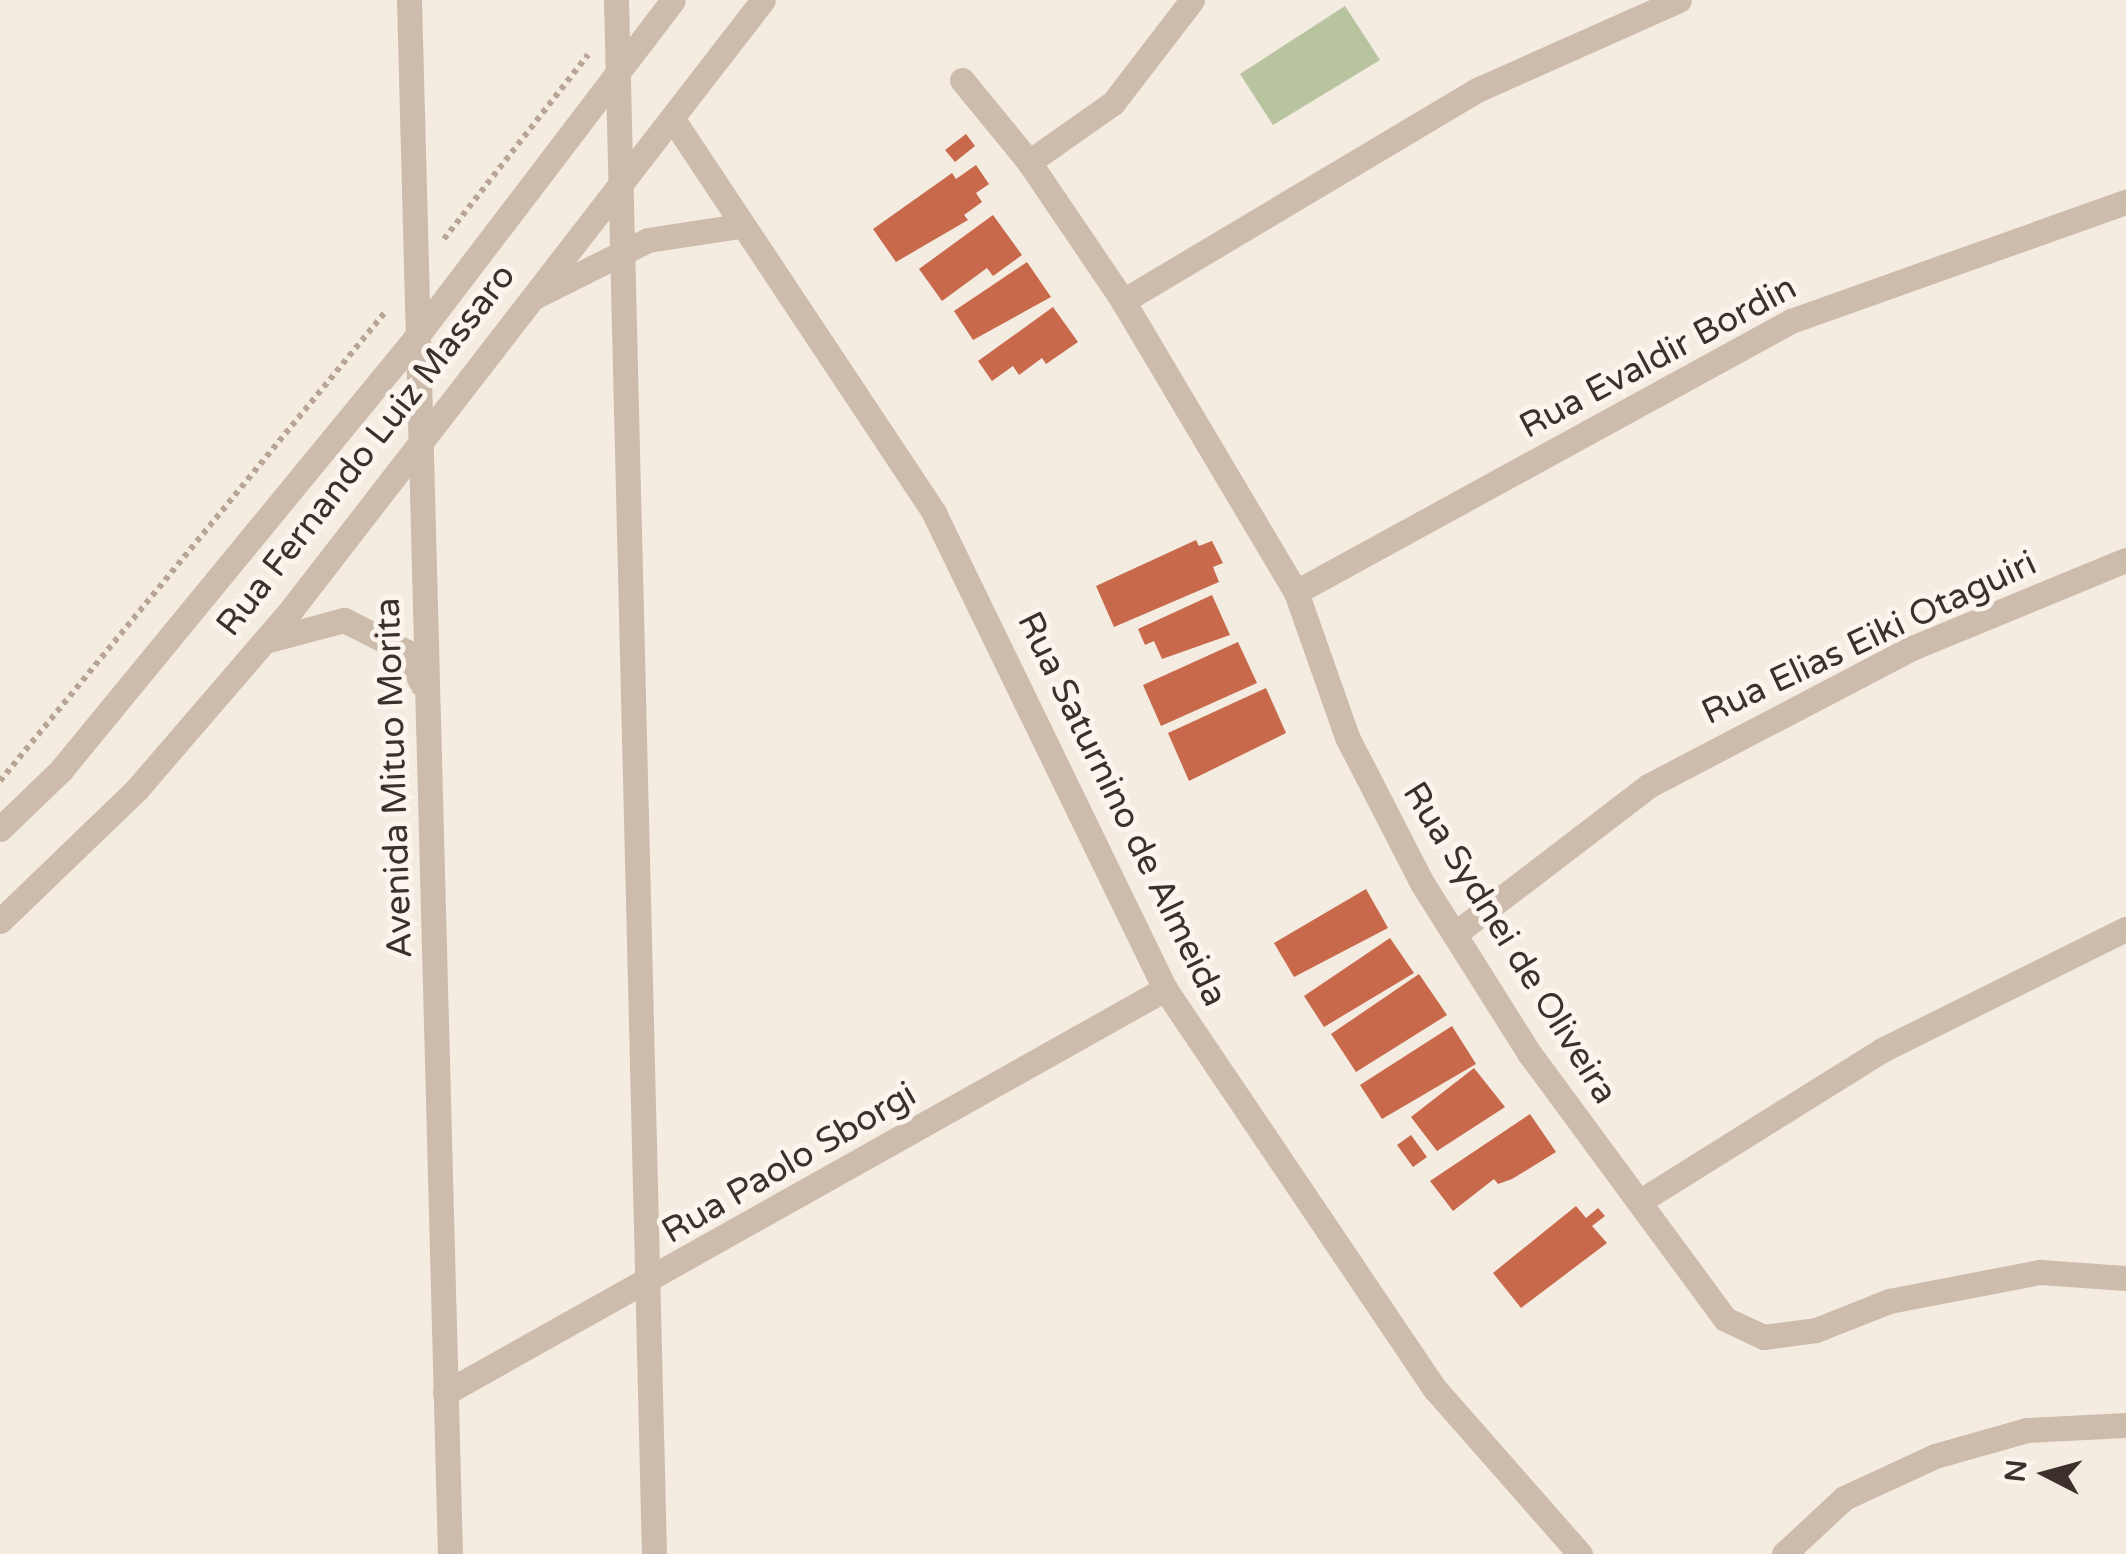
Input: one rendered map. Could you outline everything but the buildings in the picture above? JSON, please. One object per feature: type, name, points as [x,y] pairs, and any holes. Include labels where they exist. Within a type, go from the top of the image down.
[{"type":"street","name":"Avenida Mituo Morita","points":[[409,0],[414,340],[450,1554]]},
{"type":"street","name":"Rua Fernando Luiz Massaro","points":[[0,829],[61,770],[414,340],[673,0]]},
{"type":"street","name":"Rua Fernando Luiz Massaro","points":[[0,921],[137,789],[264,642],[763,0]]},
{"type":"street","points":[[1029,162],[1113,103],[1192,0]]},
{"type":"street","points":[[1123,301],[1476,90],[1679,0]]},
{"type":"street","points":[[617,9],[618,182],[654,1554]]},
{"type":"street","name":"Rua Sydnei de Oliveira","points":[[962,80],[1029,162],[1123,301],[1296,592],[1324,681],[1375,796],[1529,1052],[1642,1200],[1725,1318],[1764,1338],[1816,1330],[1889,1301],[2040,1272],[2126,1278]]},
{"type":"street","name":"Rua Saturnino de Almeida","points":[[672,118],[934,514],[1165,989],[1435,1389],[1580,1554]]},
{"type":"street","name":"Rua Evaldir Bordin","points":[[1296,592],[1791,321],[2126,202]]},
{"type":"street","points":[[525,302],[620,254],[679,232],[740,226]]},
{"type":"street","name":"Rua Elias Eiki Otaguiri","points":[[1456,932],[1648,786],[1912,648],[2126,560]]},
{"type":"street","points":[[264,642],[344,620],[407,652],[427,694]]},
{"type":"street","points":[[1642,1200],[1882,1050],[2126,929]]},
{"type":"street","name":"Rua Paolo Sborgi","points":[[446,1393],[648,1284],[1165,989]]},
{"type":"street","points":[[1784,1554],[1844,1498],[1935,1456],[2028,1430],[2126,1425]]},
{"type":"path","points":[[0,781],[413,278],[617,9]]},
{"type":"green space","points":[[1345,6],[1380,60],[1273,125],[1240,74]]}]
